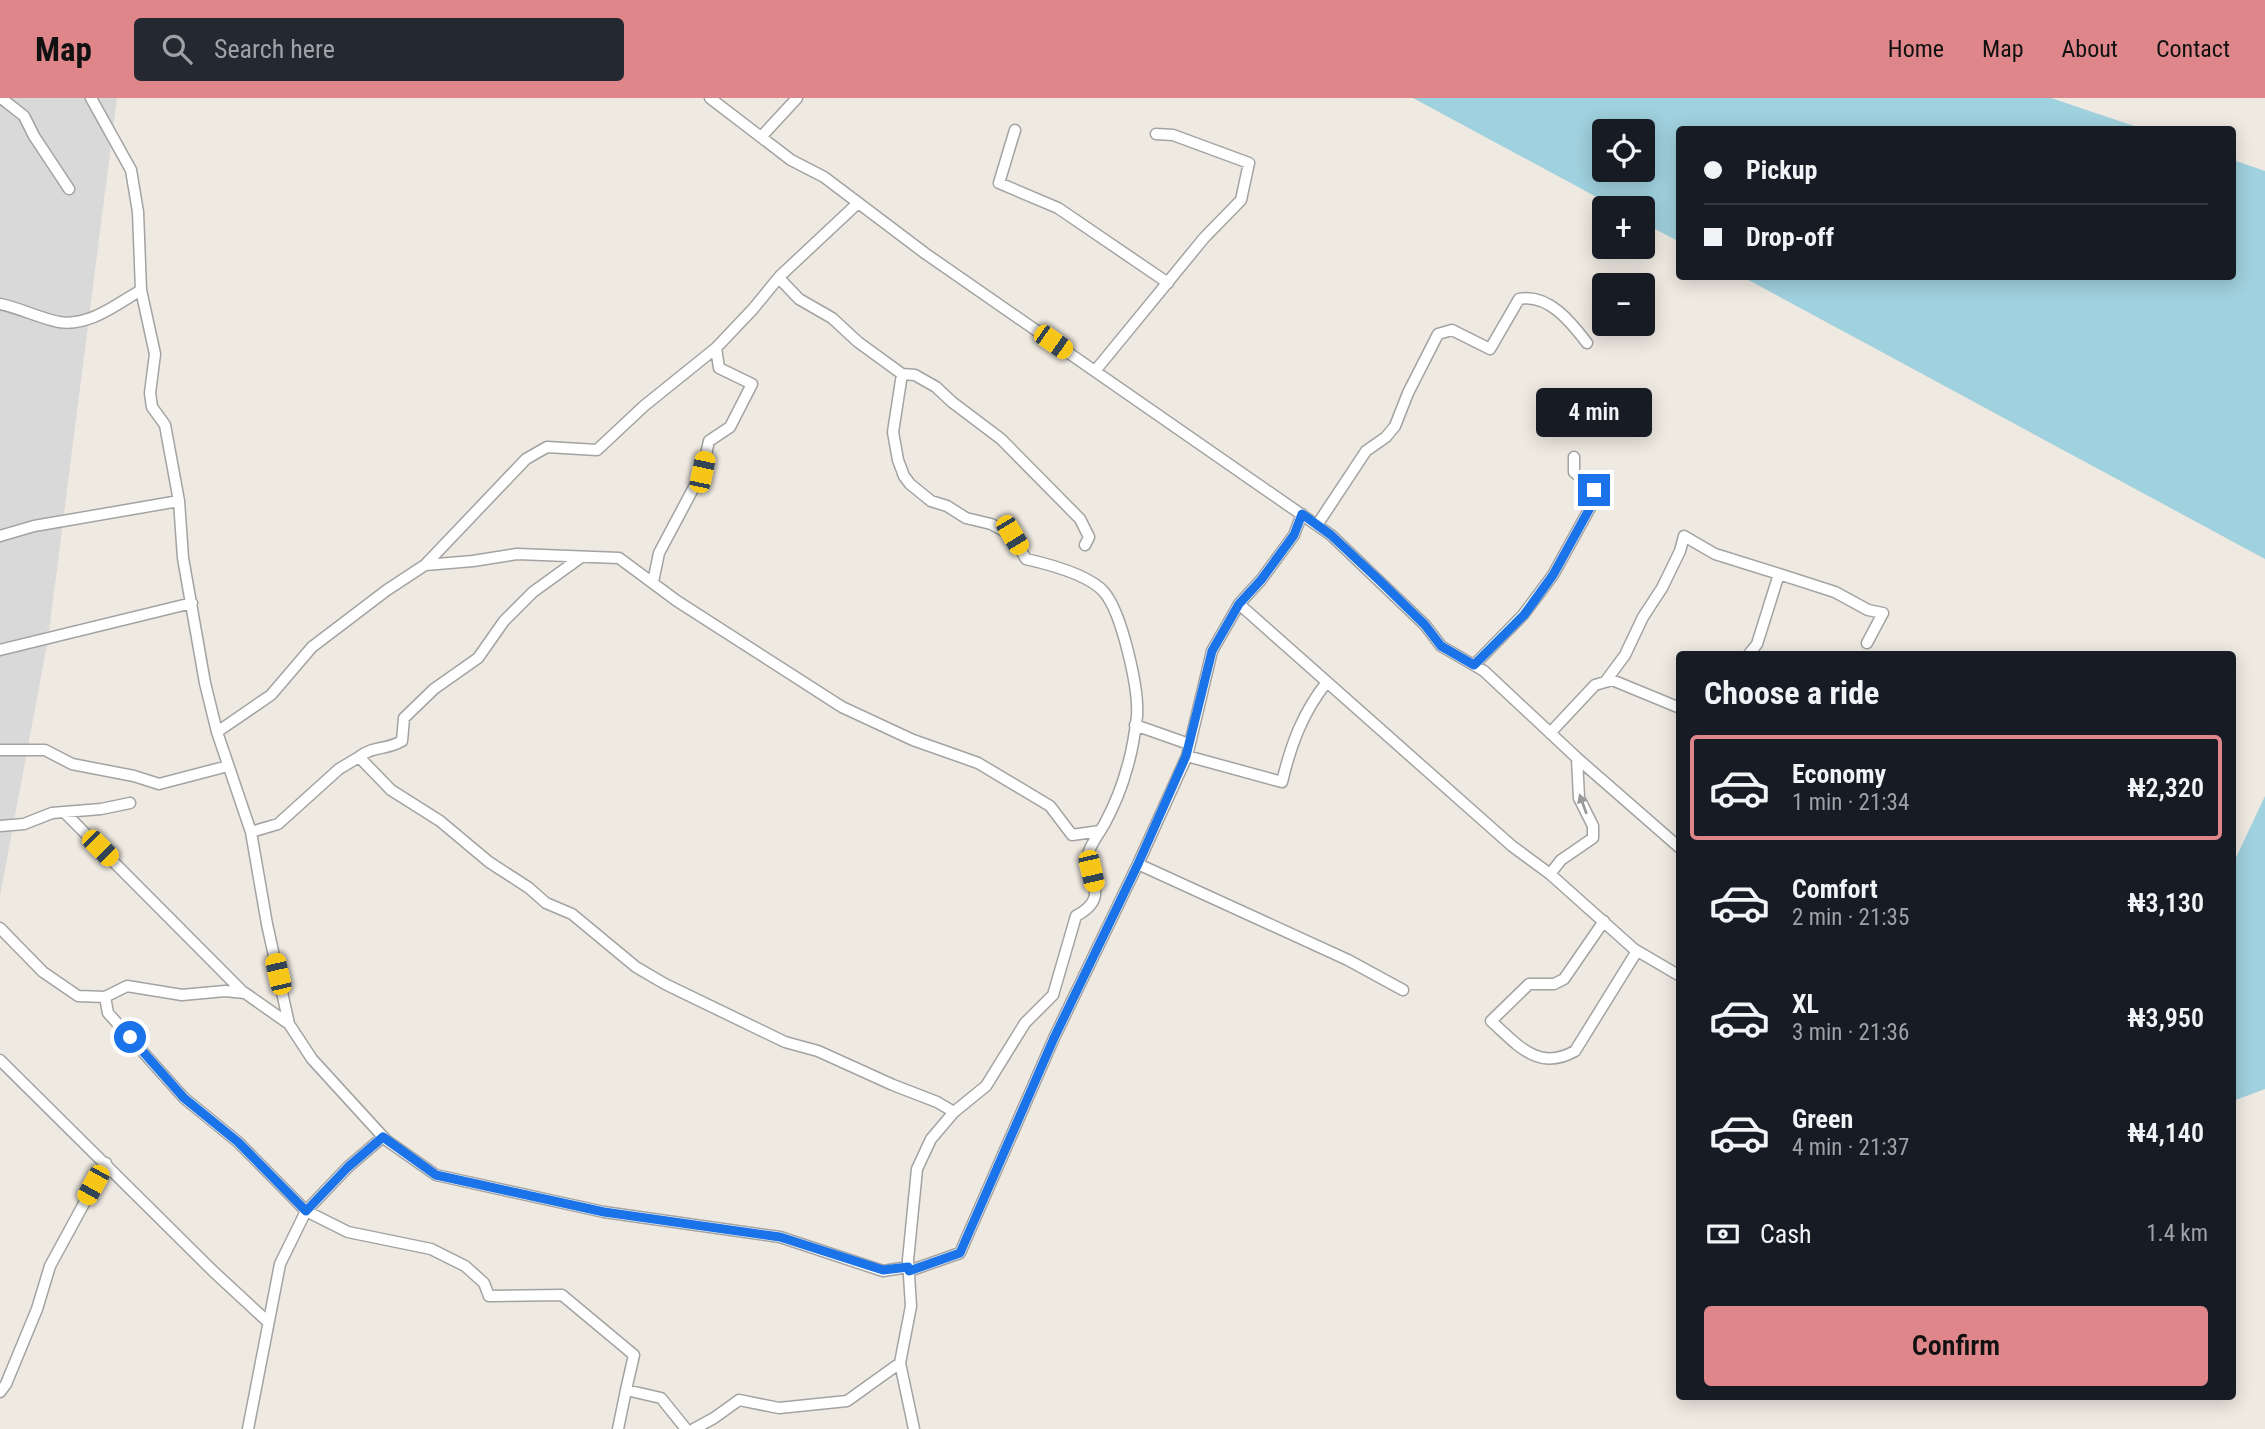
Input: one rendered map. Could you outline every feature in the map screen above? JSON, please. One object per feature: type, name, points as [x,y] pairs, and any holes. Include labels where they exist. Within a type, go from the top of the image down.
[{"type":"street","points":[[1,98],[24,116],[69,189]]},
{"type":"street","points":[[92,98],[131,170],[138,212],[141,290],[155,354],[150,393],[152,407],[165,425],[179,501],[183,558],[205,683],[217,732],[251,832],[267,924],[289,1024],[312,1059],[383,1137],[436,1175],[604,1212],[780,1237],[883,1270],[909,1269],[960,1253],[1054,1038],[1138,864],[1186,756],[1212,651],[1239,604],[1261,580],[1294,535],[1302,514]]},
{"type":"street","points":[[710,98],[791,160],[824,177],[1095,371],[1331,535],[1425,625],[1441,646],[1484,671],[1577,758],[1676,845]]},
{"type":"street","points":[[761,137],[797,98]]},
{"type":"street","points":[[1015,130],[999,183],[1058,208],[1168,283]]},
{"type":"street","points":[[1095,371],[1204,238],[1241,200],[1249,163],[1193,141],[1173,135],[1156,134]]},
{"type":"street","points":[[217,732],[271,695],[312,646],[425,565],[526,459],[548,447],[597,450],[644,406],[716,348],[779,278],[858,203]]},
{"type":"street","points":[[779,278],[799,299],[832,317],[858,342],[902,374],[915,374],[936,387],[1001,439],[1080,519],[1089,537],[1085,545]]},
{"type":"street","points":[[0,304],[51,320],[71,323],[97,316],[141,290]]},
{"type":"street","points":[[1317,525],[1366,451],[1386,437],[1395,426],[1408,393],[1438,334],[1452,330],[1490,349],[1519,299],[1531,297],[1552,306],[1587,343]]},
{"type":"street","points":[[653,582],[659,553],[702,472],[709,440],[730,427],[752,384],[719,368],[716,348]]},
{"type":"street","points":[[902,374],[893,432],[904,476],[931,501],[1012,535],[1026,559],[1058,566],[1104,593],[1115,612],[1128,653],[1136,696],[1135,725],[1123,781],[1088,856],[1096,895],[1088,910],[1076,916],[1053,995],[1025,1023],[986,1086],[954,1112],[931,1139],[917,1169],[909,1269],[911,1306],[900,1363],[914,1429]]},
{"type":"street","points":[[1474,665],[1524,615],[1546,585],[1591,506],[1594,490],[1574,472],[1574,457]]},
{"type":"street","points":[[0,536],[34,526],[179,501]]},
{"type":"street","points":[[1605,682],[1625,655],[1643,617],[1662,588],[1680,551],[1684,536],[1715,554],[1835,592],[1868,610],[1883,614],[1867,643]]},
{"type":"street","points":[[425,565],[517,554],[619,558],[677,601],[842,708],[914,740],[978,764],[1050,806],[1072,835],[1100,831]]},
{"type":"street","points":[[251,832],[278,824],[339,769],[370,749],[391,747],[401,741],[404,718],[433,689],[478,658],[504,621],[533,592],[580,558]]},
{"type":"street","points":[[1751,651],[1756,644],[1779,574]]},
{"type":"street","points":[[0,650],[192,603]]},
{"type":"street","points":[[1239,604],[1512,846],[1550,874],[1636,951],[1676,974]]},
{"type":"street","points":[[1550,733],[1595,685],[1612,680],[1676,706]]},
{"type":"street","points":[[1186,756],[1282,782],[1295,734],[1316,695],[1327,682]]},
{"type":"street","points":[[1135,725],[1189,744]]},
{"type":"street","points":[[0,750],[45,750],[72,764],[134,776],[159,784],[228,766]]},
{"type":"street","points":[[359,757],[391,790],[440,821],[489,862],[529,888],[547,904],[572,914],[636,967],[665,984],[785,1042],[818,1051],[937,1102],[954,1112]]},
{"type":"street","points":[[1550,874],[1561,860],[1593,838],[1593,826],[1579,798],[1577,758]]},
{"type":"street","points":[[0,826],[24,824],[52,813],[130,803]]},
{"type":"street","points":[[64,812],[245,993],[289,1024]]},
{"type":"street","points":[[1138,864],[1348,960],[1403,990]]},
{"type":"street","points":[[1604,921],[1564,979],[1555,984],[1529,984],[1492,1021],[1522,1049],[1541,1059],[1561,1059],[1575,1051],[1636,951]]},
{"type":"street","points":[[0,928],[44,972],[74,994],[83,997],[105,997],[127,986],[182,995],[225,991],[245,993]]},
{"type":"street","points":[[105,997],[108,1013],[184,1098],[238,1142],[306,1211],[348,1232],[431,1249],[465,1266],[484,1283],[489,1296],[562,1295],[634,1355],[618,1429]]},
{"type":"street","points":[[0,1060],[268,1322]]},
{"type":"street","points":[[248,1429],[280,1264],[306,1211],[348,1167],[383,1137]]},
{"type":"street","points":[[0,1392],[6,1384],[37,1309],[50,1266],[106,1163]]},
{"type":"street","points":[[694,1429],[739,1400],[779,1408],[847,1401],[900,1363]]},
{"type":"street","points":[[626,1390],[661,1398],[687,1429]]},
{"type":"shaded area","points":[[0,98],[117,98],[48,639],[0,896]]},
{"type":"water","points":[[1413,98],[2051,98],[2134,126],[1676,126],[1676,240],[1655,229],[1655,196],[1595,196]]},
{"type":"water","points":[[2236,161],[2265,171],[2265,559],[1749,280],[2236,280]]},
{"type":"water","points":[[2265,796],[2265,1089],[2236,1100],[2236,858]]},
{"type":"route","points":[[130,1037],[184,1098],[238,1142],[306,1211],[348,1167],[383,1137],[436,1175],[604,1212],[780,1237],[883,1270],[908,1267],[909,1271],[960,1253],[1054,1038],[1138,864],[1186,756],[1212,651],[1239,604],[1261,580],[1294,535],[1302,514],[1331,535],[1381,582],[1425,625],[1441,646],[1474,665],[1524,615],[1553,575],[1591,506],[1594,490]]}]
